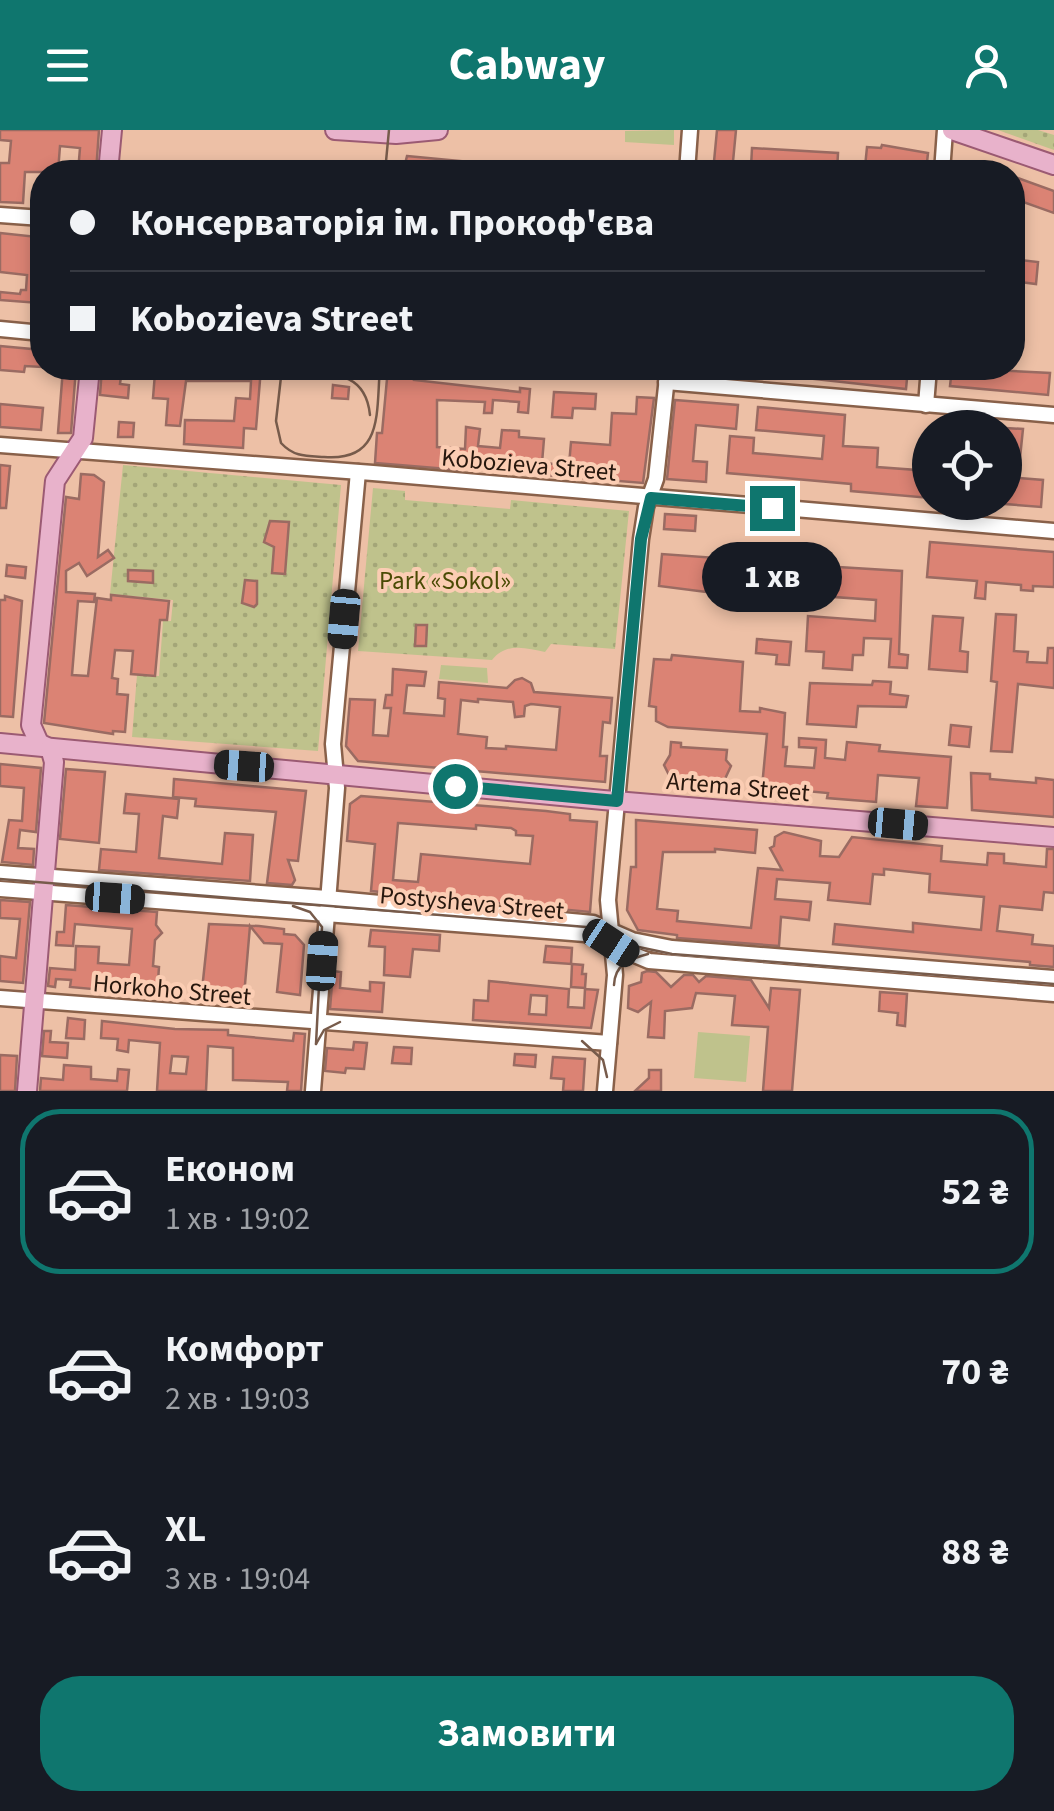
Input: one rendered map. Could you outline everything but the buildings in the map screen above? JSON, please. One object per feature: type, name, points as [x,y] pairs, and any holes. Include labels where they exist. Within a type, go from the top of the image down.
[{"type":"main road","points":[[109,160],[112,130]]},
{"type":"main road","points":[[335,130],[389,134],[438,130]]},
{"type":"main road","points":[[949,130],[1054,165]]},
{"type":"main road","points":[[28,1091],[54,762],[50,748],[39,743],[31,725],[55,481],[83,438],[89,380]]},
{"type":"main road","name":"Artema Street","points":[[0,743],[1054,837]]},
{"type":"street","points":[[687,160],[690,130]]},
{"type":"street","points":[[944,160],[949,130]]},
{"type":"street","points":[[0,215],[30,217]]},
{"type":"street","points":[[0,329],[30,332]]},
{"type":"street","points":[[605,1091],[614,986],[608,900],[641,539],[656,479],[666,380]]},
{"type":"street","points":[[709,380],[926,406],[1054,415]]},
{"type":"street","points":[[926,406],[927,380]]},
{"type":"street","name":"Kobozieva Street","points":[[0,445],[1054,531]]},
{"type":"street","points":[[312,1091],[337,788],[333,744],[358,472]]},
{"type":"street","name":"Postysheva Street","points":[[0,873],[44,885]]},
{"type":"street","name":"Postysheva Street","points":[[0,889],[44,885],[327,899],[593,923],[635,958],[649,961],[1054,994]]},
{"type":"street","name":"Postysheva Street","points":[[610,936],[672,948],[1054,978]]},
{"type":"street","points":[[614,986],[620,972],[630,964],[649,961]]},
{"type":"street","name":"Horkoho Street","points":[[0,998],[610,1043]]},
{"type":"green space","points":[[674,130],[674,145],[625,142],[625,131]]},
{"type":"green space","points":[[998,130],[1038,130],[1054,135],[1054,150]]},
{"type":"green space","points":[[123,465],[341,485],[318,751],[132,737],[137,675],[159,676],[163,621],[171,621],[173,600],[110,594]]},
{"type":"green space","name":"Park «Sokol»","points":[[373,488],[405,491],[405,500],[510,509],[511,500],[629,511],[615,649],[551,644],[545,652],[510,649],[492,660],[358,651]]},
{"type":"green space","points":[[441,665],[487,668],[488,683],[439,679]]},
{"type":"green space","points":[[698,1032],[750,1036],[746,1082],[694,1078]]},
{"type":"tram line","points":[[386,160],[389,130]]},
{"type":"tram line","points":[[281,380],[276,421],[281,443],[296,453],[324,457],[343,456],[367,443],[376,417],[379,380]]},
{"type":"tram line","points":[[349,380],[361,389],[370,415]]},
{"type":"tram line","points":[[0,879],[586,927],[634,946],[672,954],[1054,984]]},
{"type":"tram line","points":[[293,906],[310,912],[322,927],[316,1044]]},
{"type":"tram line","points":[[614,985],[624,964],[648,954]]},
{"type":"tram line","points":[[316,1044],[324,1030],[340,1022]]},
{"type":"tram line","points":[[582,1041],[603,1060],[607,1077]]},
{"type":"route","points":[[455,786],[617,801],[646,507],[651,498],[772,508]]}]
